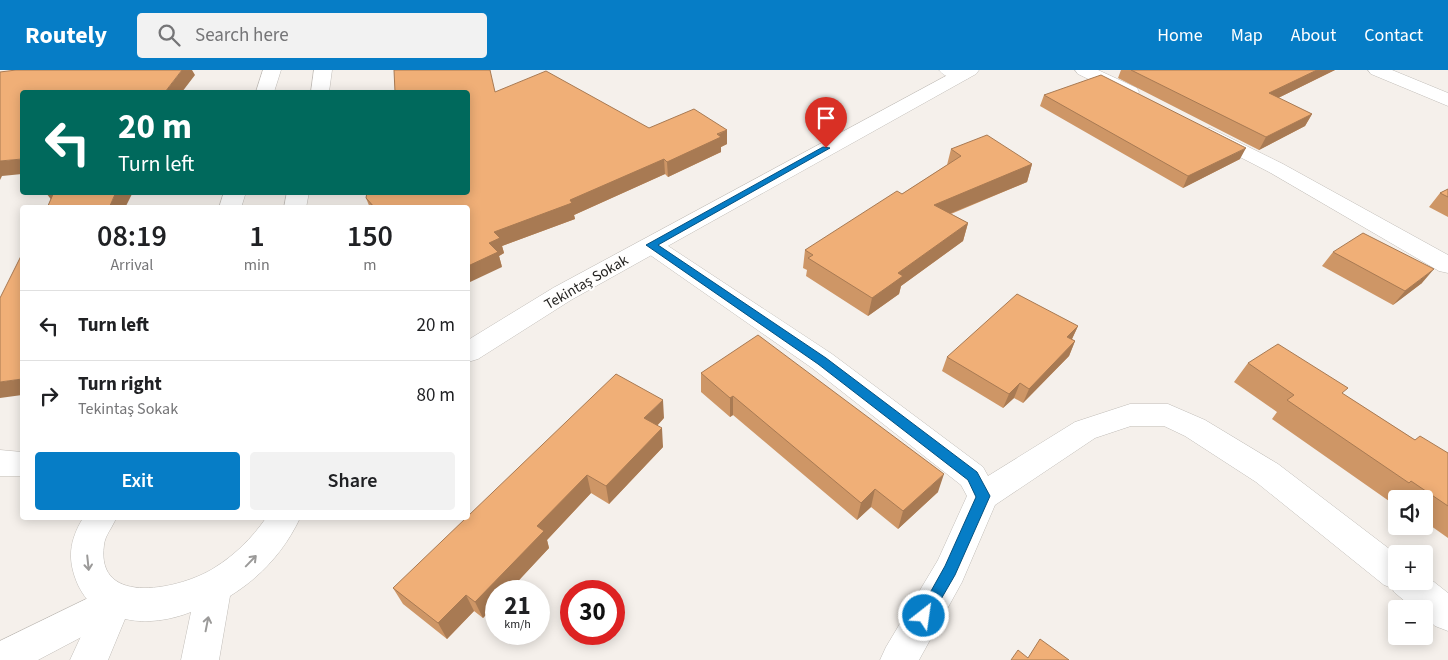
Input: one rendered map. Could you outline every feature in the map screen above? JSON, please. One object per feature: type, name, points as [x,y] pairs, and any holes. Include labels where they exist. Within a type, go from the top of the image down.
[{"type":"street","points":[[266,90],[272,70]]},
{"type":"street","points":[[320,90],[323,70]]},
{"type":"street","points":[[1084,70],[1145,100]]},
{"type":"street","points":[[1377,70],[1448,100]]},
{"type":"street","name":"Tekintaş Sokak","points":[[470,351],[562,294],[960,72]]},
{"type":"street","points":[[1189,123],[1276,168],[1448,265]]},
{"type":"street","points":[[651,245],[822,361],[972,476],[983,496]]},
{"type":"street","points":[[899,660],[950,571],[983,496],[1085,430],[1130,415],[1168,415],[1195,428],[1267,473],[1388,568]]},
{"type":"street","points":[[0,463],[20,464]]},
{"type":"street","points":[[99,520],[88,541],[86,565],[96,586],[115,601],[144,606],[178,601],[214,587],[245,567],[269,542],[283,520]]},
{"type":"street","points":[[200,660],[214,587]]},
{"type":"street","points":[[1417,590],[1448,614]]},
{"type":"street","points":[[0,660],[115,601]]},
{"type":"street","points":[[89,660],[115,601]]},
{"type":"building","points":[[16,70],[182,70],[167,90],[20,90],[20,159],[0,161],[0,72]]},
{"type":"building","points":[[394,70],[490,70],[495,92],[546,71],[649,128],[694,109],[727,130],[717,134],[721,137],[667,162],[664,159],[570,200],[572,203],[494,232],[500,238],[489,243],[498,252],[470,265],[470,205],[372,205],[366,198],[366,195],[470,195],[470,90],[395,90]]},
{"type":"building","points":[[1131,70],[1317,70],[1269,93],[1312,114],[1266,137]]},
{"type":"building","points":[[1101,75],[1246,148],[1188,176],[1044,95]]},
{"type":"building","points":[[987,135],[1032,164],[934,205],[968,223],[898,273],[903,276],[872,298],[808,258],[813,255],[805,250],[897,191],[902,194],[961,156],[951,149]]},
{"type":"building","points":[[1448,189],[1448,197],[1440,193]]},
{"type":"building","points":[[53,195],[115,195],[110,205],[48,205]]},
{"type":"building","points":[[1363,233],[1434,269],[1405,291],[1333,252]]},
{"type":"building","points":[[20,258],[20,379],[0,382],[0,298]]},
{"type":"building","points":[[1017,294],[1078,326],[1067,337],[1075,341],[1029,389],[1020,383],[1009,394],[947,357]]},
{"type":"building","points":[[758,335],[944,474],[903,511],[875,489],[861,503],[733,396],[730,398],[701,373]]},
{"type":"building","points":[[1278,344],[1348,388],[1342,393],[1415,440],[1420,436],[1448,453],[1448,506],[1433,496],[1433,490],[1424,490],[1411,481],[1409,483],[1287,400],[1294,395],[1248,363]]},
{"type":"building","points":[[616,374],[663,400],[644,418],[662,428],[606,486],[587,475],[537,526],[544,531],[496,580],[485,580],[485,592],[475,602],[466,595],[438,623],[393,588],[464,520],[470,520],[470,514]]},
{"type":"building","points":[[1040,639],[1069,660],[1011,660],[1018,650],[1028,658]]},
{"type":"route","points":[[826,148],[651,245],[822,361],[972,476],[983,496],[950,571],[924,616]]}]
